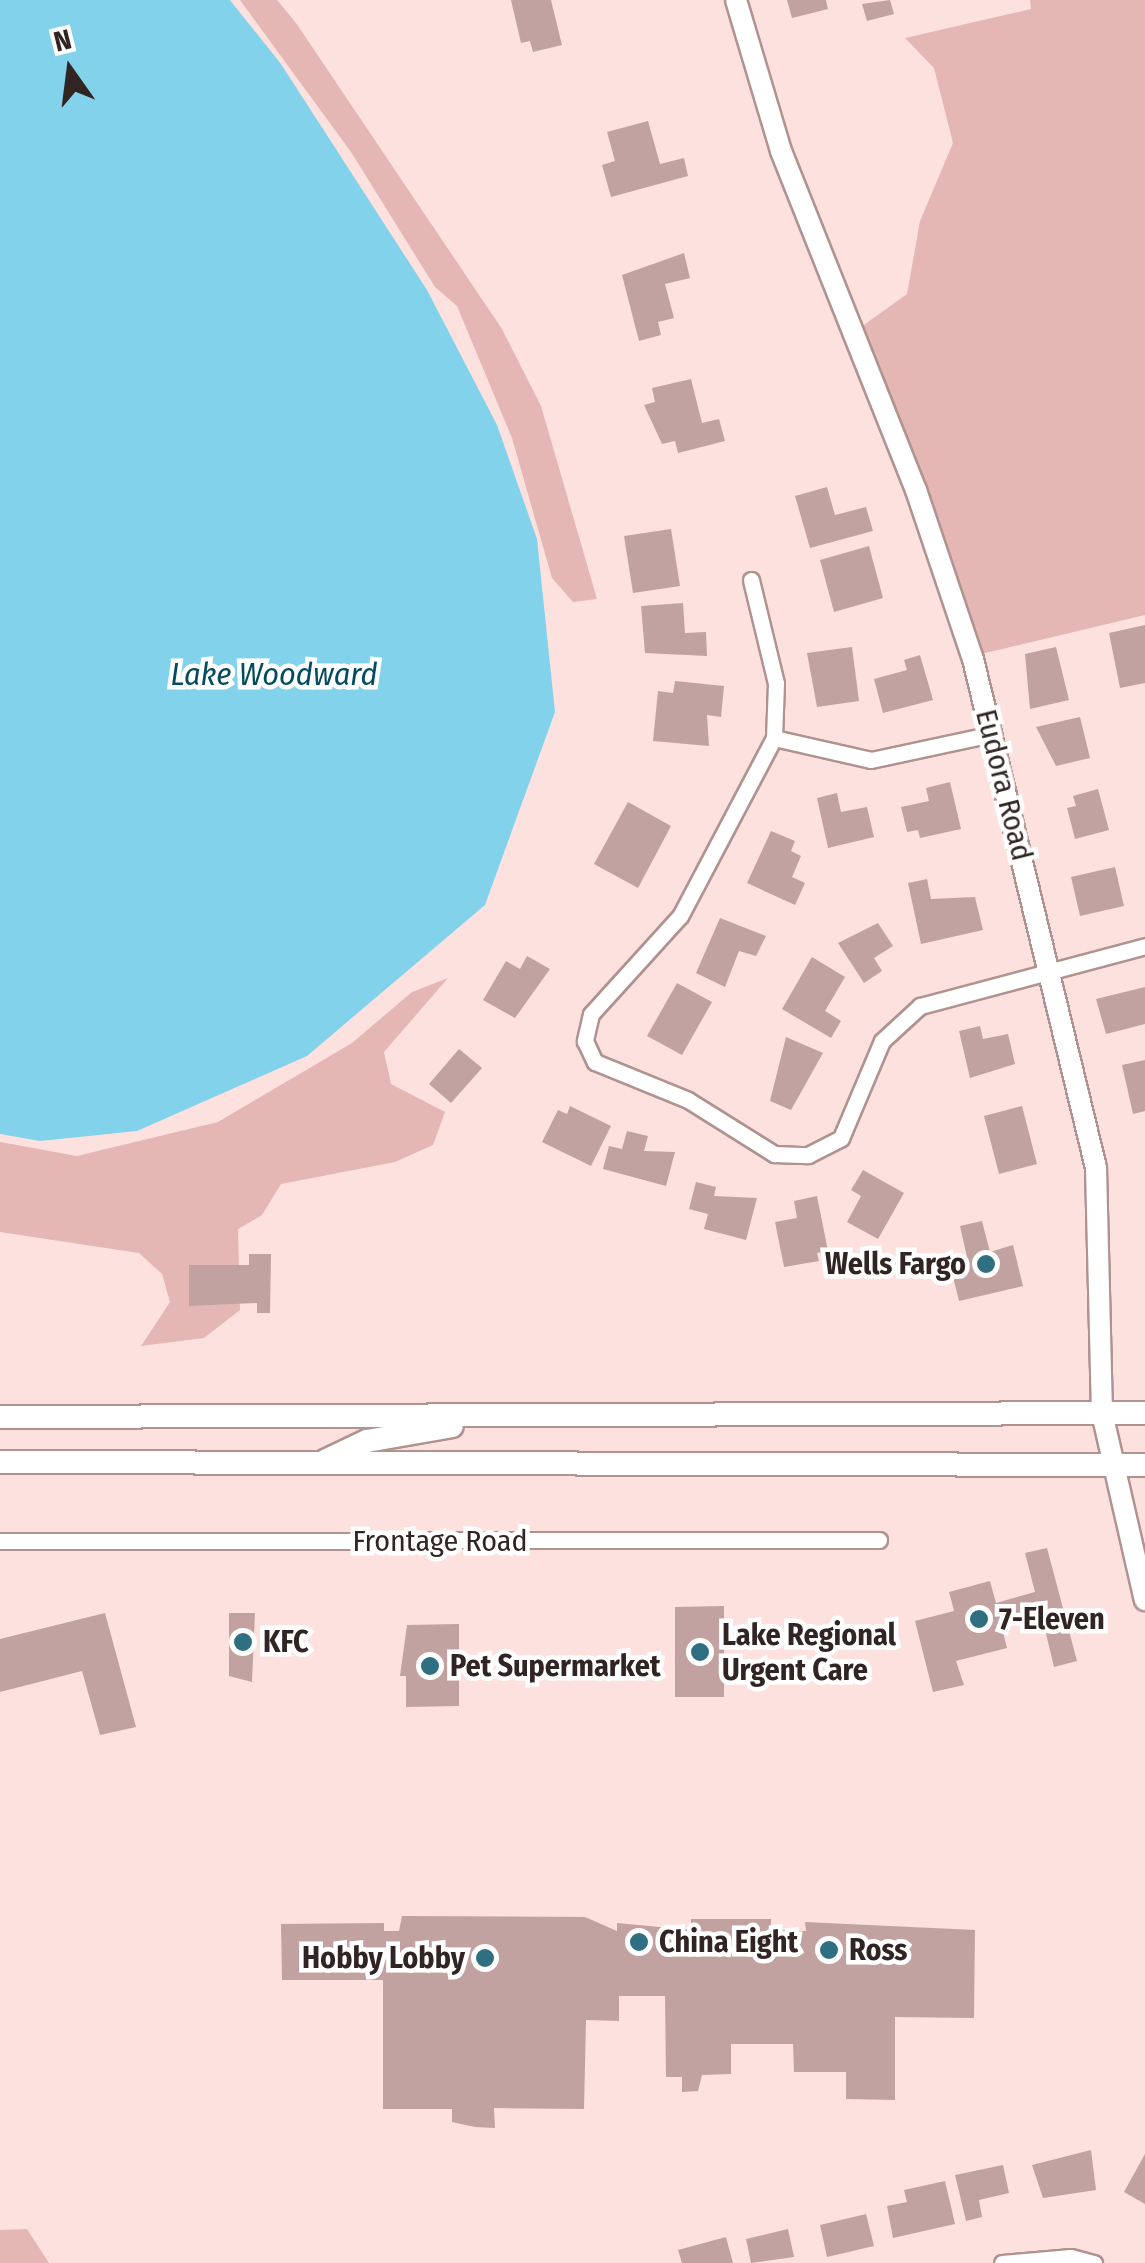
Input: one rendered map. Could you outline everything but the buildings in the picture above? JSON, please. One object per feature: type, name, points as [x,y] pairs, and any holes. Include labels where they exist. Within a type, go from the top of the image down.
[{"type":"main road","points":[[0,1417],[1145,1413]]},
{"type":"main road","points":[[322,1462],[366,1441],[514,1415]]},
{"type":"main road","points":[[0,1462],[1145,1464]]},
{"type":"street","name":"Eudora Road","points":[[736,0],[781,152],[951,584],[992,734],[1096,1168],[1102,1414],[1145,1600]]},
{"type":"street","points":[[751,580],[776,683],[774,738],[680,916],[591,1014],[585,1042],[594,1062],[688,1100],[774,1154],[808,1156],[849,1128],[882,1041],[902,1018],[939,996],[1145,946]]},
{"type":"street","points":[[774,738],[872,760],[992,734]]},
{"type":"street","name":"Frontage Road","points":[[0,1541],[880,1540]]},
{"type":"street","points":[[1002,2263],[1071,2257],[1094,2263]]},
{"type":"shaded area","points":[[240,0],[277,0],[296,23],[502,329],[541,406],[597,599],[573,602],[552,578],[512,438],[457,306],[435,287],[351,152]]},
{"type":"shaded area","points":[[1030,0],[1145,0],[1145,615],[981,654],[861,327],[907,294],[920,221],[953,143],[934,68],[905,38],[1031,9]]},
{"type":"shaded area","points":[[448,978],[384,1052],[391,1084],[445,1112],[433,1145],[395,1162],[281,1184],[262,1215],[238,1229],[240,1310],[204,1338],[141,1346],[170,1302],[162,1274],[139,1253],[0,1232],[0,1142],[77,1156],[218,1122],[352,1043],[412,992]]},
{"type":"shaded area","points":[[27,2229],[49,2263],[0,2263],[0,2230]]},
{"type":"water","name":"Lake Woodward","points":[[0,0],[230,0],[281,64],[427,290],[497,425],[537,539],[555,712],[485,905],[307,1056],[137,1131],[40,1141],[0,1134]]},
{"type":"place","name":"Wells Fargo","points":[[986,1264]]},
{"type":"place","name":"7-Eleven","points":[[979,1619]]},
{"type":"place","name":"KFC","points":[[243,1642]]},
{"type":"place","name":"Lake Regional Urgent Care","points":[[700,1652]]},
{"type":"place","name":"Pet Supermarket","points":[[430,1666]]},
{"type":"place","name":"China Eight","points":[[639,1942]]},
{"type":"place","name":"Ross","points":[[829,1950]]},
{"type":"place","name":"Hobby Lobby","points":[[485,1958]]}]
